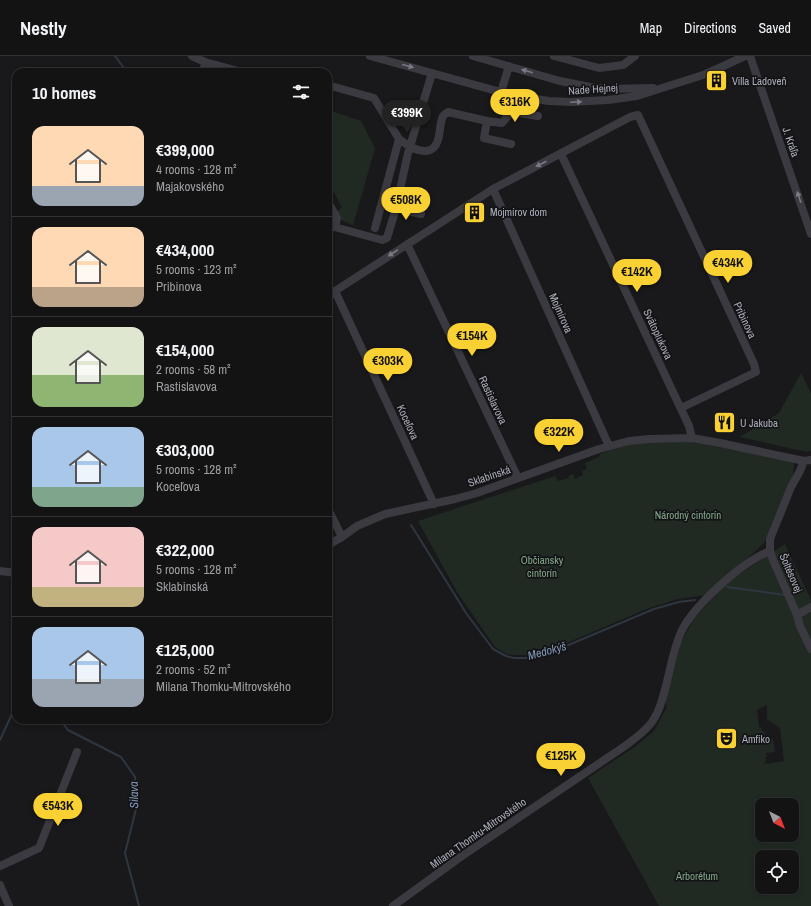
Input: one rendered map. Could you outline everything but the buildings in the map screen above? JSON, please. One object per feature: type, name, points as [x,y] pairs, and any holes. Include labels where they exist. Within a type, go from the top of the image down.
[{"type":"street","points":[[192,56],[205,62],[227,68]]},
{"type":"street","name":"Nade Hejnej","points":[[370,56],[515,96],[530,99],[571,102],[608,100],[637,96],[706,74],[745,56]]},
{"type":"street","name":"Nade Hejnej","points":[[473,56],[560,81],[590,87],[607,89],[662,87]]},
{"type":"street","points":[[554,56],[599,68],[623,65],[636,56]]},
{"type":"street","name":"J. Kráľa","points":[[750,56],[811,234]]},
{"type":"street","points":[[204,68],[205,62]]},
{"type":"street","points":[[501,92],[509,66]]},
{"type":"street","points":[[332,209],[337,218],[333,226],[382,240],[387,238],[396,208],[410,148],[432,73]]},
{"type":"street","points":[[332,86],[374,98],[399,139],[410,148],[425,152],[432,149],[436,144],[443,116],[448,112],[502,123],[511,112],[538,116]]},
{"type":"street","name":"Pribinova","points":[[561,154],[630,117],[638,115],[754,364],[756,372],[681,408]]},
{"type":"street","points":[[487,121],[484,138],[511,144]]},
{"type":"street","points":[[375,228],[399,139]]},
{"type":"street","points":[[332,293],[493,189],[561,154]]},
{"type":"street","name":"Svätoplukova","points":[[561,154],[681,408],[689,426],[692,438]]},
{"type":"street","name":"Mojmírova","points":[[493,189],[609,446]]},
{"type":"street","points":[[396,208],[421,214]]},
{"type":"street","name":"Rastislavova","points":[[407,244],[518,478]]},
{"type":"street","name":"Koceľova","points":[[332,296],[434,504]]},
{"type":"street","name":"Sklabinská","points":[[332,543],[357,526],[378,517],[400,510],[434,504],[477,493],[609,446],[640,440],[692,438],[807,460]]},
{"type":"street","name":"Šoltésovej","points":[[807,460],[791,487],[770,539],[770,551],[797,615],[800,626],[811,649]]},
{"type":"street","points":[[332,517],[342,537]]},
{"type":"street","name":"Milana Thomku-Mitrovského","points":[[393,906],[462,856],[622,748],[645,730],[653,721],[658,712],[666,688],[677,643],[681,632],[692,615],[725,581],[758,557],[770,551]]},
{"type":"street","points":[[0,571],[12,572]]},
{"type":"street","points":[[797,615],[811,607]]},
{"type":"street","points":[[0,866],[39,848],[77,752]]},
{"type":"street","points":[[0,885],[9,906]]},
{"type":"green space","points":[[332,111],[361,121],[375,148],[353,225],[341,220],[337,212],[342,207],[332,189]]},
{"type":"green space","points":[[801,373],[811,393],[811,451],[807,452],[740,437],[779,413]]},
{"type":"green space","points":[[691,442],[794,462],[793,477],[784,494],[764,543],[706,595],[678,599],[649,608],[557,647],[527,655],[515,655],[507,654],[495,647],[457,592],[418,521],[555,476],[558,481],[569,478],[568,476],[573,474],[575,479],[583,475],[582,471],[587,469],[585,463],[610,450],[638,443]]},
{"type":"green space","name":"Arborétum","points":[[785,544],[811,600],[811,906],[659,906],[588,778],[636,746],[654,731],[667,707],[665,702],[681,642],[695,617],[729,581]],"holes":[[[767,705],[767,719],[780,728],[784,761],[764,763],[766,761],[765,757],[767,757],[766,753],[775,752],[773,739],[767,739],[767,735],[765,735],[764,731],[762,731],[761,727],[759,727],[757,710]]]},
{"type":"waterway","name":"Medokýš","points":[[115,56],[124,68]]},
{"type":"waterway","name":"Medokýš","points":[[411,525],[466,613],[493,649],[506,656],[526,658],[559,649],[654,609],[679,602],[695,600]]},
{"type":"waterway","name":"Medokýš","points":[[727,587],[785,595]]},
{"type":"waterway","name":"Silava","points":[[0,740],[12,714]]},
{"type":"waterway","name":"Silava","points":[[63,724],[68,730],[121,757],[135,777],[137,805],[125,853],[139,906]]},
{"type":"place","name":"Villa Ľadoveň","points":[[716,81]]},
{"type":"place","name":"Mojmírov dom","points":[[475,212]]},
{"type":"place","name":"U Jakuba","points":[[725,423]]},
{"type":"place","name":"Amfiko","points":[[727,739]]},
{"type":"park label","name":"Národný cintorín","points":[[688,515]]},
{"type":"park label","name":"Občiansky cintorín","points":[[542,566]]}]
